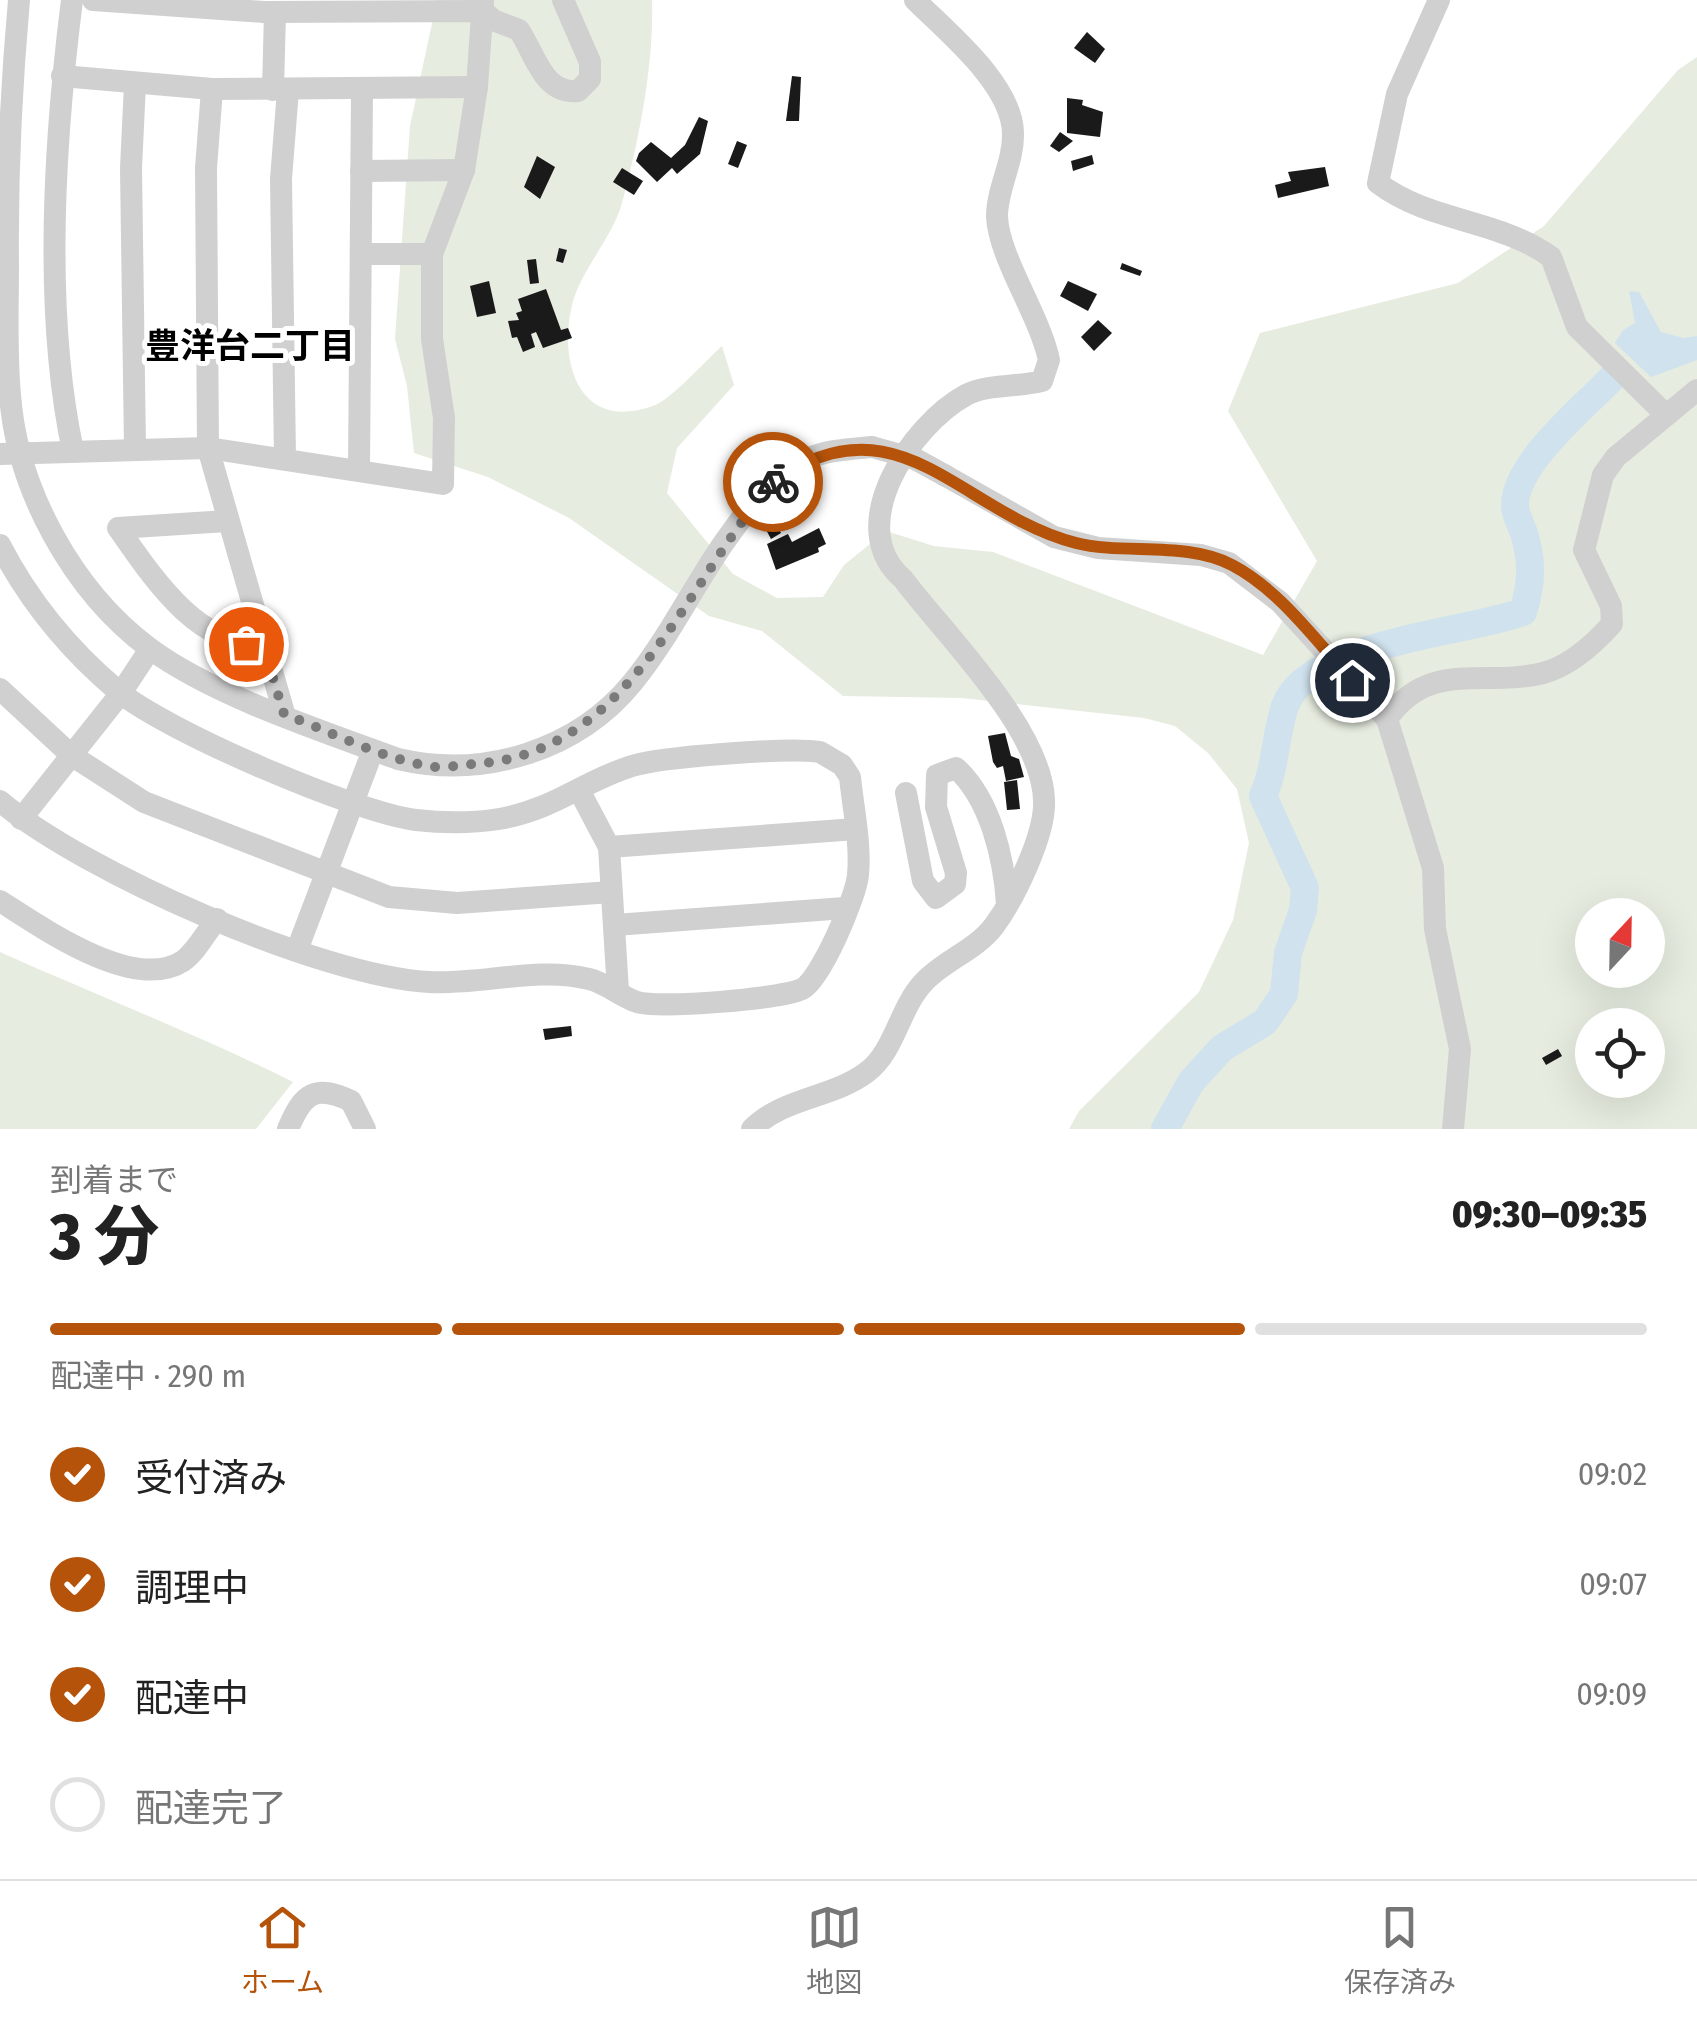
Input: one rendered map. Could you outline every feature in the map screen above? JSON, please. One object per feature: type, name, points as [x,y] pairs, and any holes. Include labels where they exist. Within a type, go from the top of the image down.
[{"type":"street","points":[[20,0],[7,66],[11,454],[78,574],[108,613],[150,648],[209,683],[374,750],[434,767],[502,762],[561,741],[601,714],[632,682],[734,529],[773,482],[804,460],[872,448],[915,459],[1054,537],[1098,548],[1201,555],[1229,563],[1280,602],[1382,713],[1432,868],[1435,929],[1460,1049],[1454,1129]]},
{"type":"street","points":[[72,0],[57,144],[58,383],[73,451]]},
{"type":"street","points":[[93,0],[267,8],[483,5]]},
{"type":"street","points":[[483,5],[493,20],[520,30],[550,85],[564,92],[578,90],[590,78],[590,62],[563,0]]},
{"type":"street","points":[[752,1129],[776,1112],[868,1071],[924,981],[979,942],[1007,904],[1042,820],[1040,782],[996,693],[888,566],[880,544],[886,483],[902,458],[950,407],[969,393],[1042,381],[1049,360],[997,214],[1012,150],[1014,130],[1009,114],[974,58],[915,0]]},
{"type":"street","points":[[1439,0],[1397,94],[1378,183],[1424,208],[1498,228],[1551,257],[1577,326],[1666,414]]},
{"type":"street","points":[[11,454],[208,448],[359,468],[443,484],[444,418],[432,339],[432,254],[464,170],[477,87],[483,5]]},
{"type":"street","points":[[267,8],[281,90],[285,458]]},
{"type":"street","points":[[62,76],[212,89],[477,87]]},
{"type":"street","points":[[135,84],[131,168],[135,448]]},
{"type":"street","points":[[212,89],[206,168],[208,448],[284,714]]},
{"type":"street","points":[[359,468],[362,90]]},
{"type":"street","points":[[361,171],[464,170]]},
{"type":"street","points":[[361,254],[432,254]]},
{"type":"street","points":[[1382,713],[1428,685],[1464,676],[1543,673],[1574,658],[1612,624],[1611,606],[1584,550],[1603,475],[1616,457],[1697,390]]},
{"type":"street","points":[[227,521],[118,528],[158,583],[187,613],[246,644],[262,642]]},
{"type":"street","points":[[0,545],[27,598],[68,645],[121,694],[179,728],[352,801],[414,820],[469,822],[525,813],[632,766],[810,750],[830,757],[850,777],[858,878],[824,966],[804,988],[767,997],[658,1004],[637,1002],[588,979],[558,976],[431,982],[366,974],[217,918],[86,858],[20,819],[0,801]]},
{"type":"street","points":[[20,819],[121,694],[150,648]]},
{"type":"street","points":[[0,690],[71,755],[144,802],[323,874],[389,896],[457,903],[611,892]]},
{"type":"street","points":[[297,950],[323,874],[374,750]]},
{"type":"street","points":[[906,792],[923,881],[936,898],[955,884],[956,873],[936,807],[937,775],[956,768],[968,779],[1004,866],[1007,904]]},
{"type":"street","points":[[580,792],[608,848],[618,991]]},
{"type":"street","points":[[608,848],[856,829]]},
{"type":"street","points":[[0,901],[97,956],[145,971],[183,961],[217,918]]},
{"type":"street","points":[[614,925],[845,908]]},
{"type":"street","points":[[288,1129],[295,1111],[312,1093],[326,1090],[351,1101],[365,1129]]},
{"type":"shaded area","points":[[437,0],[652,0],[648,76],[628,179],[617,216],[576,292],[568,327],[568,349],[572,370],[592,401],[628,412],[660,402],[722,346],[734,385],[677,448],[667,493],[733,574],[777,598],[823,597],[844,565],[886,531],[934,546],[993,552],[1263,655],[1317,561],[1228,411],[1260,333],[1458,283],[1544,226],[1678,70],[1697,57],[1697,1129],[1069,1129],[1079,1111],[1199,992],[1233,920],[1249,843],[1237,789],[1208,753],[1175,726],[1144,718],[962,698],[843,696],[762,631],[709,616],[569,518],[488,477],[414,453],[407,386],[395,339],[410,126]]},
{"type":"shaded area","points":[[0,952],[293,1082],[256,1129],[0,1129]]},
{"type":"water","points":[[1629,291],[1639,292],[1661,332],[1683,338],[1697,336],[1697,360],[1651,377],[1615,343],[1623,330],[1635,323]]},
{"type":"building","points":[[1087,32],[1105,49],[1095,63],[1074,48]]},
{"type":"building","points":[[792,76],[801,77],[799,121],[786,121]]},
{"type":"building","points":[[1067,98],[1083,100],[1082,105],[1103,112],[1100,137],[1067,133]]},
{"type":"building","points":[[699,117],[708,121],[700,154],[677,174],[672,168],[657,182],[636,161],[639,153],[651,142],[671,158],[685,145]]},
{"type":"building","points":[[1060,132],[1073,141],[1059,152],[1050,146]]},
{"type":"building","points":[[737,141],[747,145],[738,168],[728,164]]},
{"type":"building","points":[[1092,155],[1094,164],[1073,171],[1071,161]]},
{"type":"building","points":[[537,156],[555,167],[540,199],[524,187]]},
{"type":"building","points":[[1325,167],[1329,186],[1278,198],[1275,185],[1291,181],[1288,172]]},
{"type":"building","points":[[622,168],[643,181],[634,195],[613,182]]},
{"type":"building","points":[[559,248],[567,250],[563,263],[556,261]]},
{"type":"building","points":[[536,259],[539,283],[530,284],[527,260]]},
{"type":"building","points":[[1122,263],[1142,271],[1140,276],[1120,269]]},
{"type":"building","points":[[489,281],[496,313],[477,317],[470,286]]},
{"type":"building","points":[[1068,281],[1097,294],[1088,311],[1060,296]]},
{"type":"building","points":[[546,289],[561,330],[568,328],[572,338],[543,348],[536,332],[531,334],[535,347],[523,352],[517,337],[512,338],[508,321],[519,320],[516,313],[522,311],[518,299]]},
{"type":"building","points":[[1098,320],[1112,333],[1094,351],[1081,337]]},
{"type":"building","points":[[774,520],[781,533],[771,539],[764,526]]},
{"type":"building","points":[[819,528],[826,544],[818,548],[819,552],[776,570],[767,544],[788,534],[792,542]]},
{"type":"building","points":[[1005,733],[1011,756],[1019,759],[1024,777],[1006,781],[1003,766],[997,768],[993,762],[988,736]]},
{"type":"building","points":[[1017,780],[1020,809],[1007,810],[1004,782]]},
{"type":"building","points":[[571,1026],[572,1036],[545,1040],[543,1029]]},
{"type":"building","points":[[1558,1049],[1562,1056],[1546,1065],[1542,1058]]},
{"type":"waterway","points":[[1165,1129],[1191,1082],[1222,1048],[1265,1022],[1284,994],[1288,953],[1303,910],[1305,888],[1263,796],[1285,706],[1299,685],[1355,654],[1523,612],[1530,566],[1515,507],[1517,491],[1525,473],[1552,438],[1611,379]]},
{"type":"way so far","points":[[246,644],[262,642],[284,714],[398,759],[434,767],[502,762],[561,741],[601,714],[632,682],[718,552],[773,482]]},
{"type":"district","name":"豊洋台二丁目","points":[[250,346]]},
{"type":"route","points":[[773,482],[804,460],[842,450],[872,448],[915,459],[1017,520],[1054,537],[1098,548],[1201,555],[1229,563],[1280,602],[1352,680]]}]
